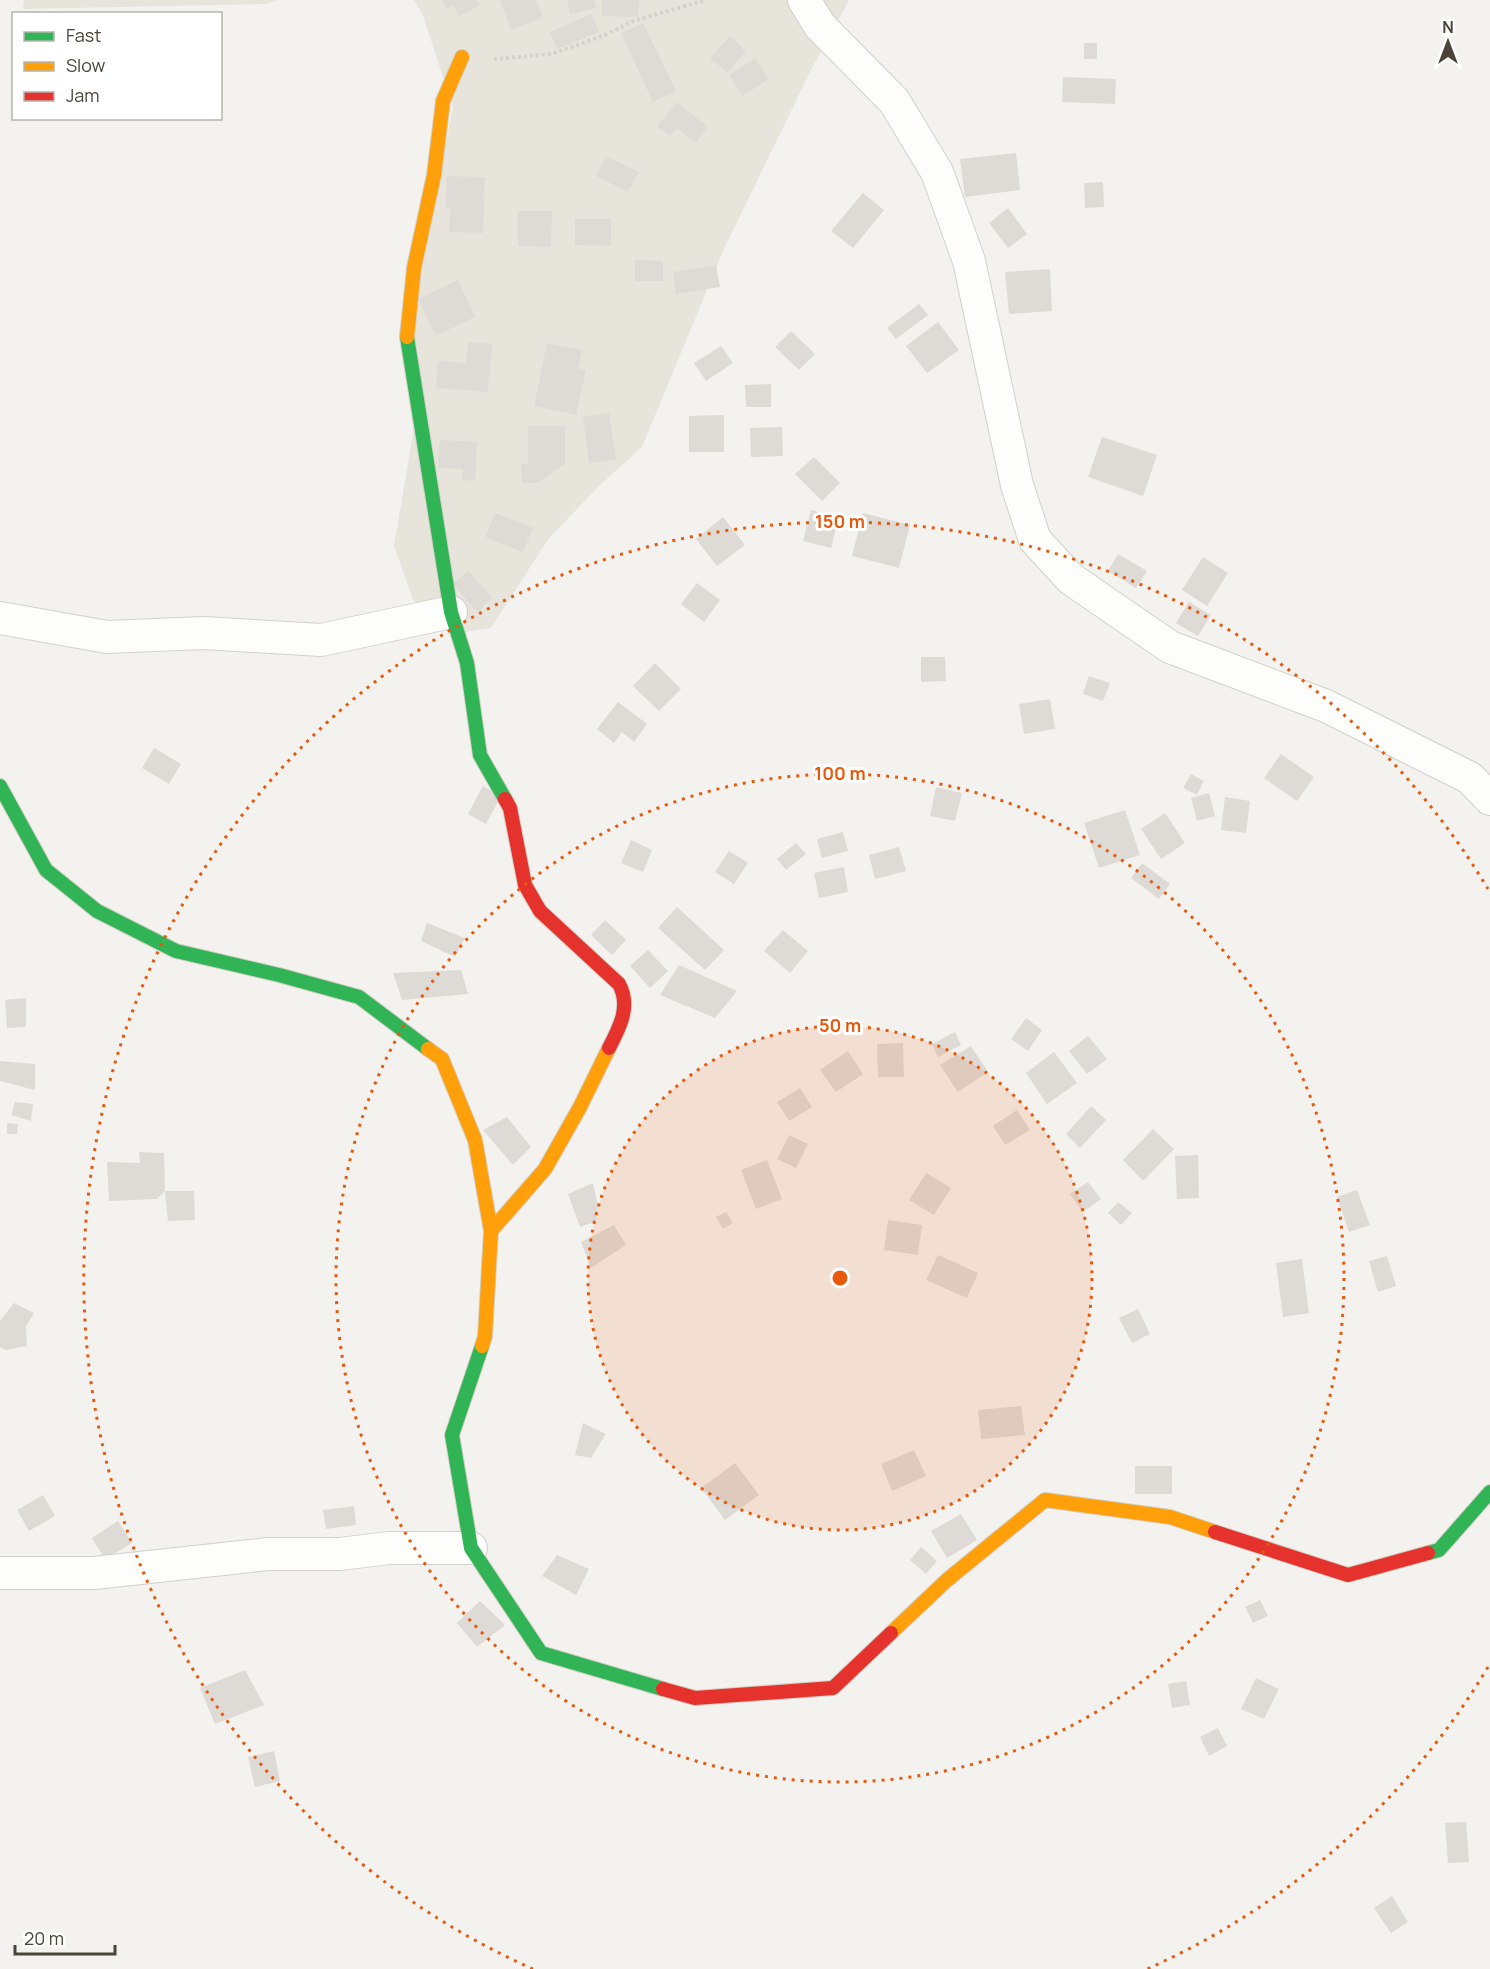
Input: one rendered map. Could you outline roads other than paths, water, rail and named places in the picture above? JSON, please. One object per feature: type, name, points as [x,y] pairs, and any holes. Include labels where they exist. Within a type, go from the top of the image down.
[{"type":"street","points":[[804,0],[820,27],[894,101],[937,171],[969,261],[1017,485],[1035,540],[1071,579],[1170,647],[1326,706],[1470,778],[1490,799]]},
{"type":"street","points":[[462,57],[443,101],[434,175],[414,268],[406,333],[451,612],[467,663],[480,755],[510,808],[525,885],[540,911],[620,984],[625,995],[622,1022],[580,1107],[545,1169],[491,1231]]},
{"type":"street","points":[[0,618],[107,637],[202,633],[321,640],[451,612]]},
{"type":"street","points":[[0,786],[45,870],[97,910],[176,951],[279,975],[358,997],[442,1059],[475,1140],[491,1231],[485,1336],[452,1435],[471,1548],[541,1653],[694,1698],[833,1688],[947,1580],[1045,1500],[1170,1517],[1348,1575],[1439,1550],[1490,1492]]},
{"type":"street","points":[[0,1573],[94,1573],[268,1554],[340,1554],[389,1548],[471,1548]]}]
